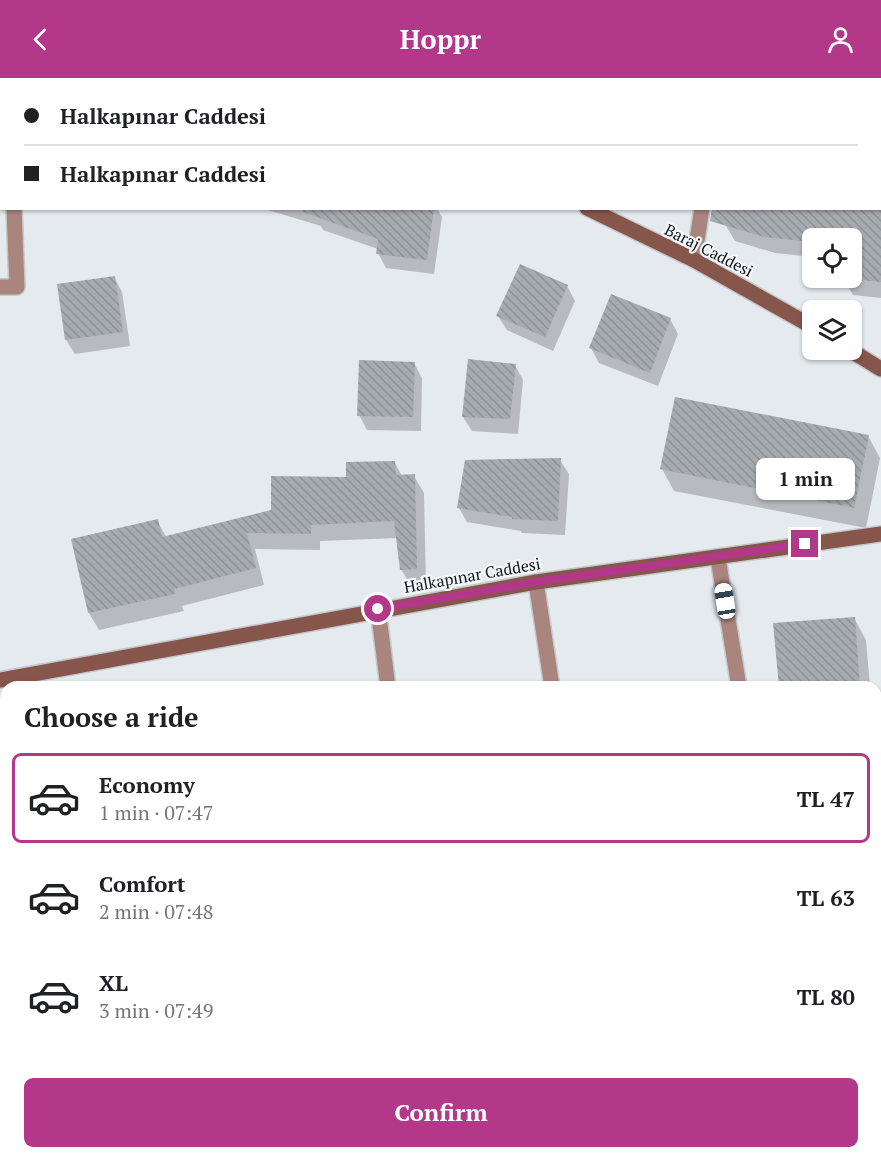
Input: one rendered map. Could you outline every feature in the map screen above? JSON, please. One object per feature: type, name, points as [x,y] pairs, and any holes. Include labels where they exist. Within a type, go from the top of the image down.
[{"type":"main road","name":"Baraj Caddesi","points":[[591,210],[694,260],[802,321]]},
{"type":"main road","points":[[862,357],[881,369]]},
{"type":"main road","name":"Halkapınar Caddesi","points":[[0,680],[378,609],[536,582],[881,534]]},
{"type":"street","points":[[0,287],[16,287],[14,210]]},
{"type":"street","points":[[694,260],[702,210]]},
{"type":"street","points":[[718,558],[738,681]]},
{"type":"street","points":[[536,582],[551,681]]},
{"type":"street","points":[[378,609],[387,681]]},
{"type":"building","points":[[304,210],[434,210],[427,260],[376,254],[378,239],[303,212]]},
{"type":"building","points":[[712,210],[881,210],[881,282],[862,280],[862,228],[802,228],[802,241],[764,237],[710,221]]},
{"type":"building","points":[[520,264],[568,285],[545,337],[496,316]]},
{"type":"building","points":[[115,276],[123,332],[65,340],[57,284]]},
{"type":"building","points":[[611,294],[671,318],[650,373],[589,348]]},
{"type":"building","points":[[468,359],[516,364],[510,419],[462,417]]},
{"type":"building","points":[[359,360],[415,362],[413,417],[357,416]]},
{"type":"building","points":[[675,397],[869,435],[854,508],[660,469]]},
{"type":"building","points":[[561,458],[558,521],[512,519],[512,517],[457,508],[465,460]]},
{"type":"building","points":[[395,461],[396,475],[415,474],[417,569],[400,570],[394,521],[311,525],[311,534],[247,533],[256,568],[174,589],[175,594],[88,613],[71,539],[158,519],[162,537],[271,510],[271,476],[346,477],[346,462]]},
{"type":"building","points":[[855,617],[860,681],[778,681],[773,623]]},
{"type":"route","points":[[378,609],[536,582],[805,544]]}]
